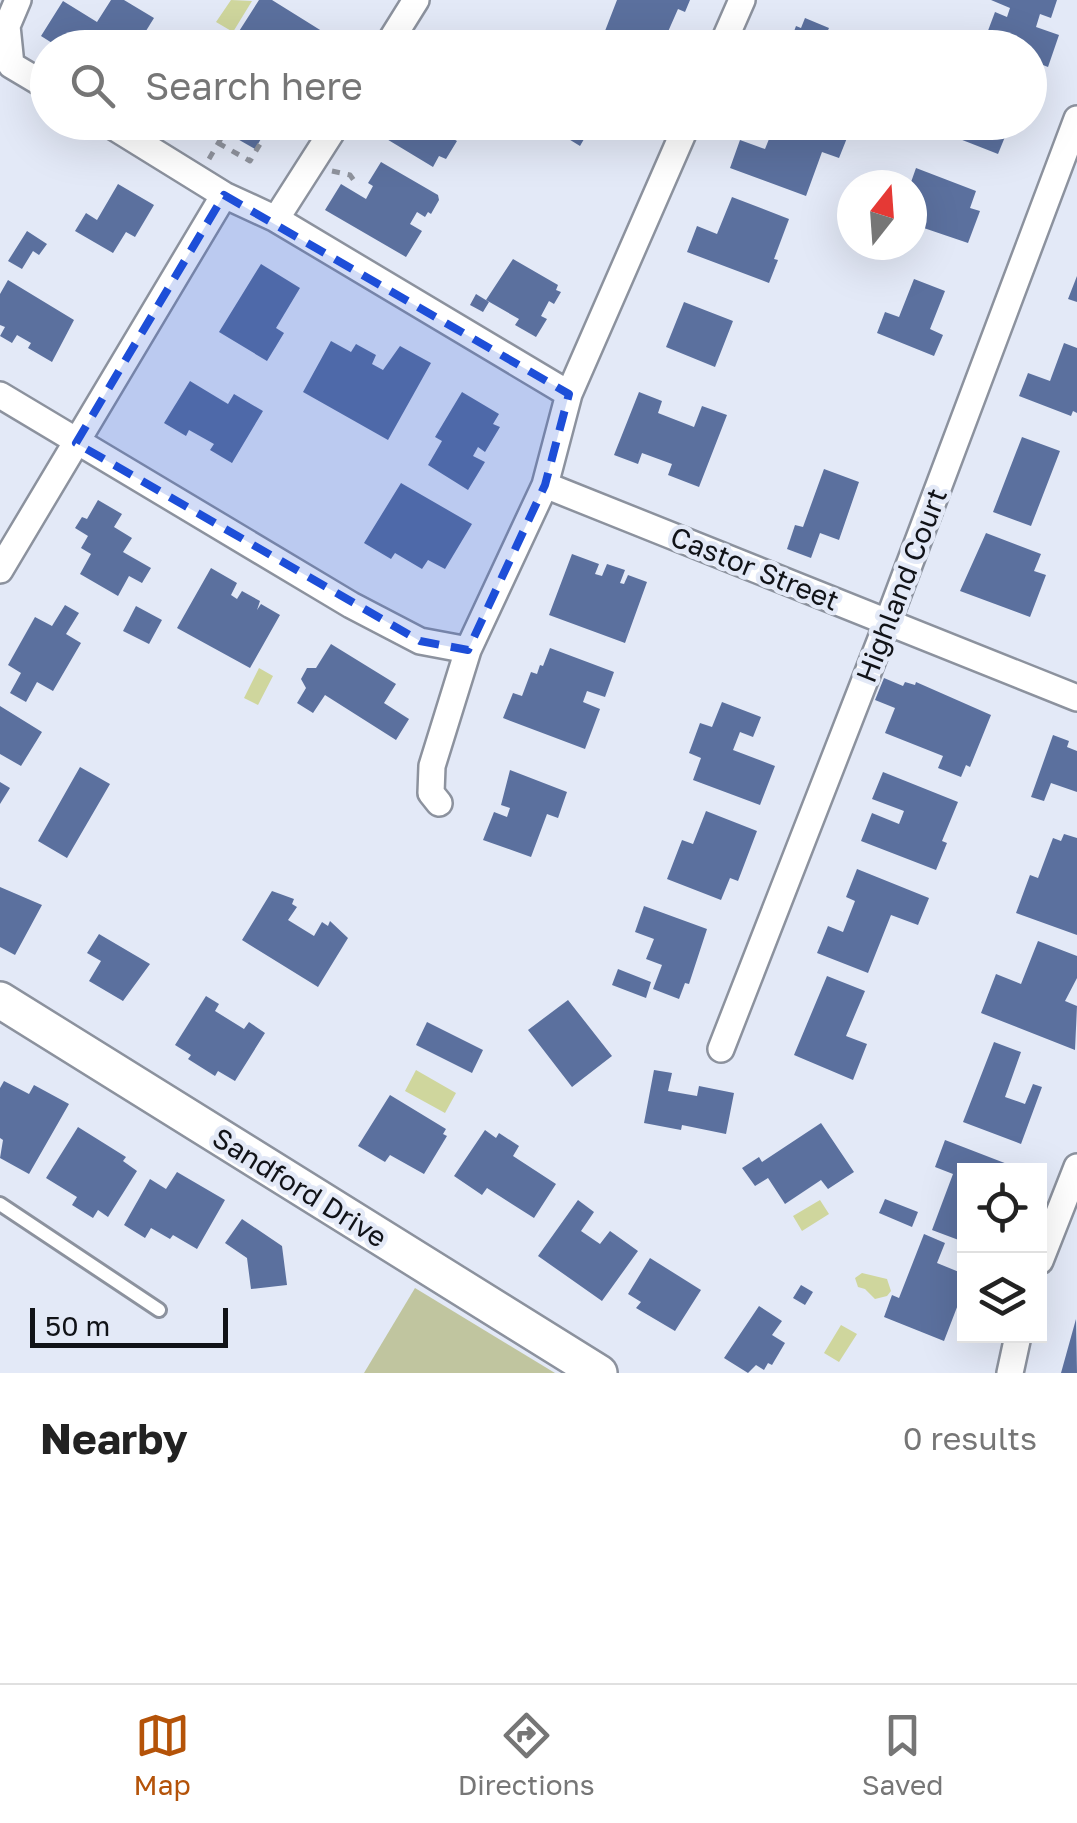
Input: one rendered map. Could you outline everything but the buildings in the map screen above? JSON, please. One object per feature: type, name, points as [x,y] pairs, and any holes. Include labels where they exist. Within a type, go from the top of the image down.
[{"type":"street","points":[[18,0],[7,26],[11,65],[30,76]]},
{"type":"street","points":[[397,30],[416,0]]},
{"type":"street","points":[[729,30],[742,0]]},
{"type":"street","name":"Highland Court","points":[[721,1048],[888,621],[1077,119]]},
{"type":"street","points":[[135,140],[224,195],[276,219],[569,394]]},
{"type":"street","points":[[276,219],[326,140]]},
{"type":"street","points":[[439,803],[432,793],[432,766],[468,650],[545,485],[569,394],[680,140]]},
{"type":"street","points":[[0,570],[224,195]]},
{"type":"street","points":[[0,395],[351,605],[420,642],[468,650]]},
{"type":"street","name":"Castor Street","points":[[545,485],[1077,698]]},
{"type":"street","name":"Sandford Drive","points":[[0,1000],[599,1373]]},
{"type":"street","points":[[1043,1253],[1077,1167]]},
{"type":"street","points":[[1010,1373],[1016,1343]]},
{"type":"lane","points":[[0,1204],[159,1310]]},
{"type":"path","points":[[218,143],[250,162],[260,144]]},
{"type":"highlighted area","points":[[224,195],[569,394],[545,485],[468,650],[420,641],[76,443]]},
{"type":"shaded area","points":[[231,0],[252,1],[234,30],[216,22]]},
{"type":"shaded area","points":[[259,668],[273,676],[258,705],[244,698]]},
{"type":"shaded area","points":[[416,1070],[456,1093],[445,1113],[405,1091]]},
{"type":"shaded area","points":[[820,1200],[829,1214],[802,1231],[793,1216]]},
{"type":"shaded area","points":[[862,1273],[887,1279],[891,1291],[875,1299],[858,1287],[855,1278]]},
{"type":"shaded area","points":[[415,1288],[555,1373],[364,1373]]},
{"type":"shaded area","points":[[841,1325],[857,1334],[839,1362],[824,1353]]}]
